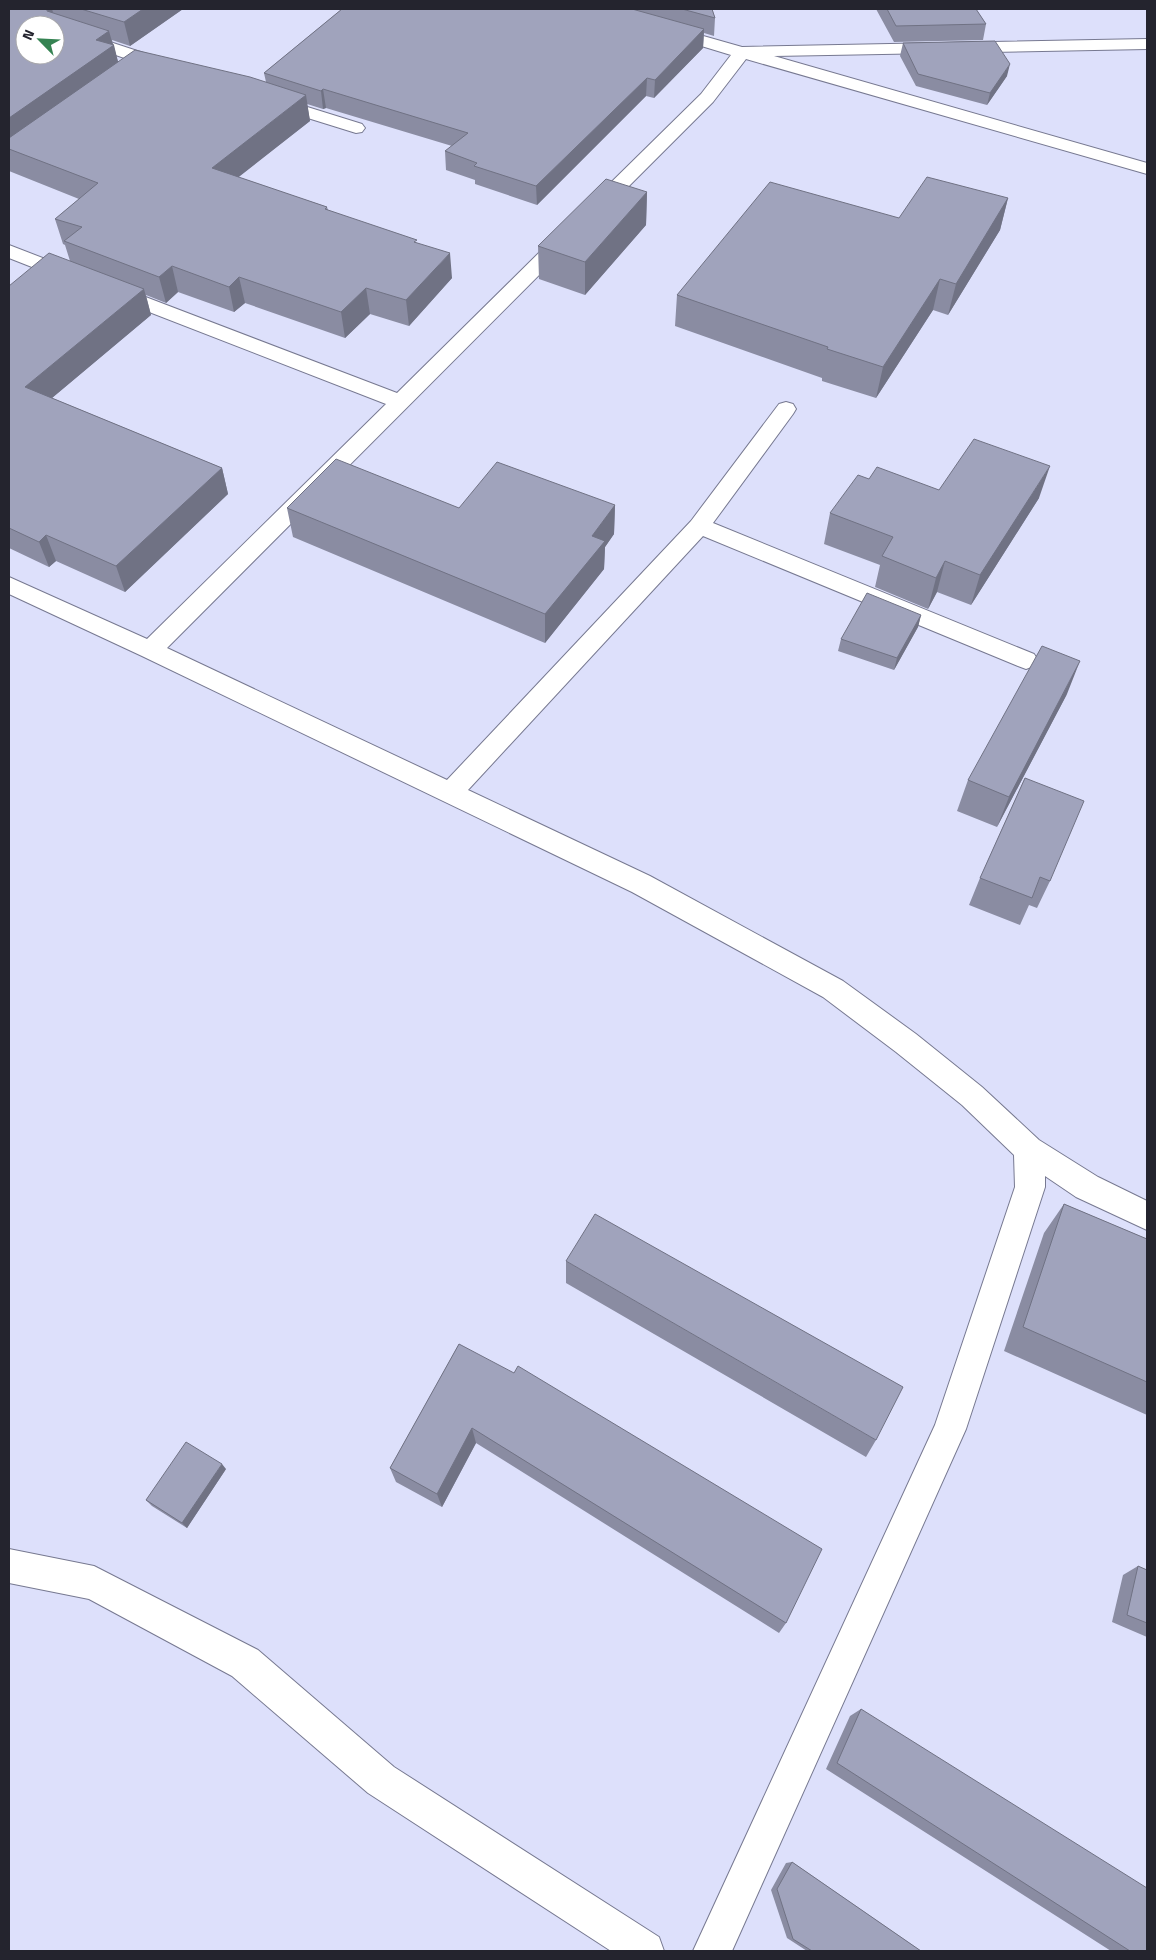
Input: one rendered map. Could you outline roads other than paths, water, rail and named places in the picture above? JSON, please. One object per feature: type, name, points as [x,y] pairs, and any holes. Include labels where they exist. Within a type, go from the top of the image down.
[{"type":"street","points":[[653,27],[1147,168]]},
{"type":"street","points":[[65,32],[176,69]]},
{"type":"street","points":[[742,52],[1147,44]]},
{"type":"street","points":[[150,650],[707,98],[742,52]]},
{"type":"street","points":[[132,71],[148,60]]},
{"type":"street","points":[[261,97],[356,128]]},
{"type":"street","points":[[9,252],[400,402]]},
{"type":"street","points":[[450,793],[699,526],[786,409]]},
{"type":"street","points":[[699,526],[1026,660]]},
{"type":"street","points":[[9,585],[642,884],[832,989],[906,1043],[972,1096],[1030,1149],[1087,1188],[1147,1216]]},
{"type":"street","points":[[712,1951],[950,1429],[1030,1187],[1030,1149]]},
{"type":"street","points":[[9,1566],[94,1583],[245,1663],[381,1780],[645,1951]]}]
